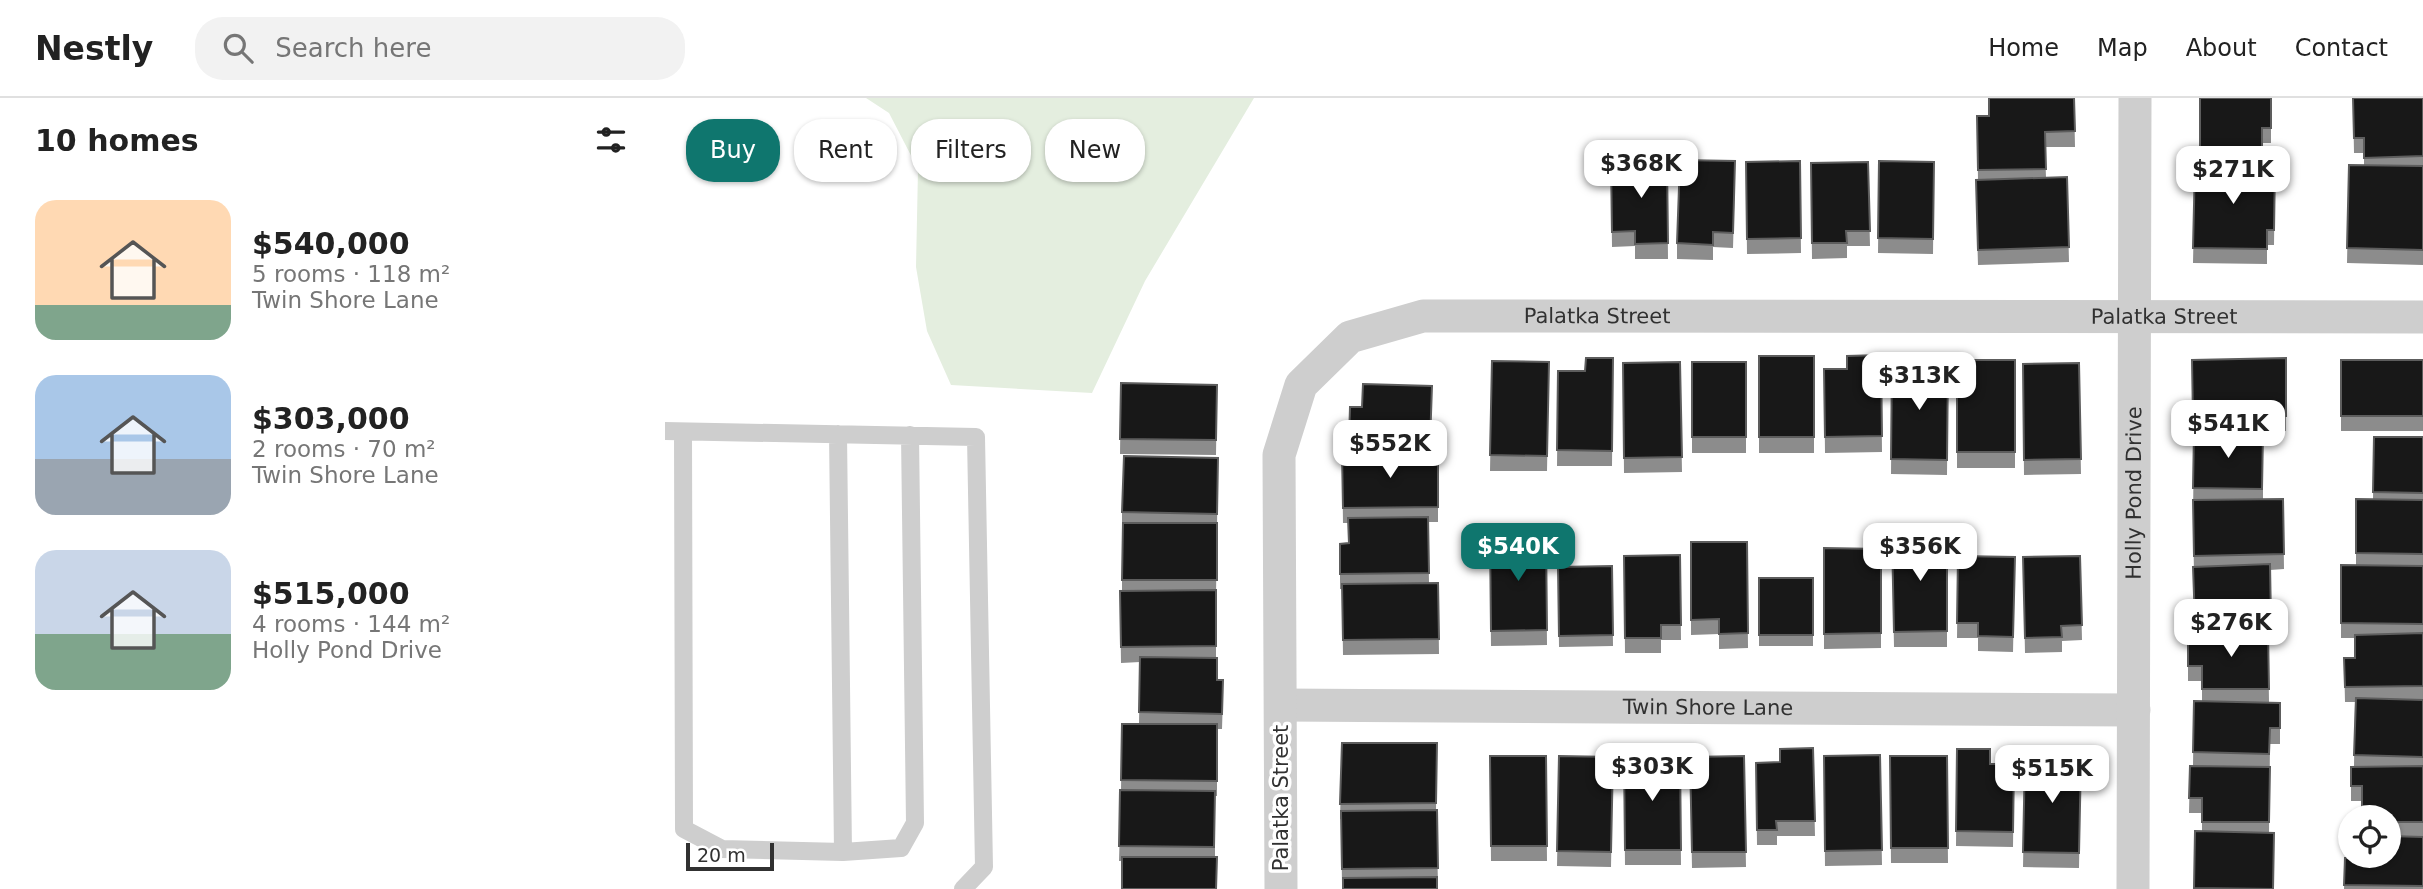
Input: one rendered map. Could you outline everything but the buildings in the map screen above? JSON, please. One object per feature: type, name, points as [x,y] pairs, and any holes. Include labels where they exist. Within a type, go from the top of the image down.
[{"type":"street","name":"Holly Pond Drive","points":[[2133,889],[2135,98]]},
{"type":"street","name":"Palatka Street","points":[[1280,889],[1279,455],[1301,385],[1350,337],[1423,316],[2423,317]]},
{"type":"street","name":"Twin Shore Lane","points":[[1280,705],[2134,710]]},
{"type":"lane","points":[[665,432],[977,437],[984,867],[963,889]]},
{"type":"lane","points":[[683,432],[684,829],[722,849],[843,852],[901,848],[915,822],[909,435]]},
{"type":"lane","points":[[838,434],[843,852]]},
{"type":"green space","points":[[866,98],[1254,98],[1145,281],[1092,393],[951,385],[927,331],[916,267],[918,182],[1031,182],[1031,119],[911,119],[911,155],[897,128],[897,119],[892,119],[889,113]]}]
